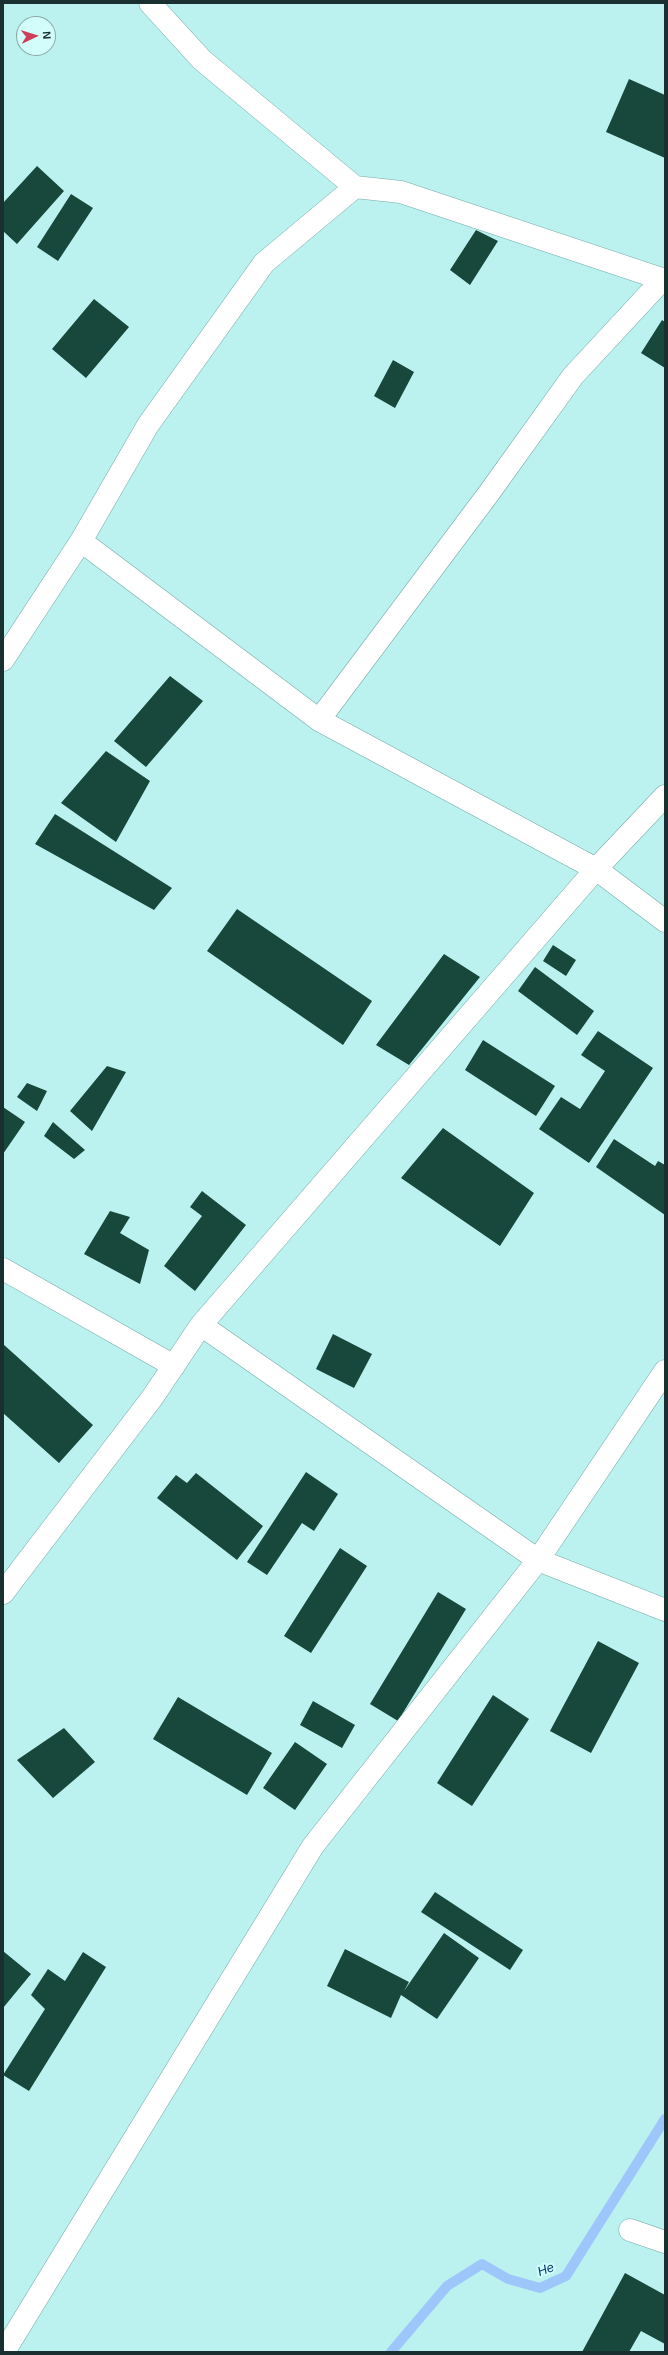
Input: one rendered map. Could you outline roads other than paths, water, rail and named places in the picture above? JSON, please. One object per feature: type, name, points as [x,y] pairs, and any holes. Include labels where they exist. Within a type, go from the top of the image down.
[{"type":"street","points":[[150,3],[202,60],[355,187],[401,192],[664,279],[573,376],[489,493],[319,720]]},
{"type":"street","points":[[3,660],[81,541],[148,425],[264,263],[355,187]]},
{"type":"street","points":[[81,541],[319,720],[596,869],[665,921]]},
{"type":"street","points":[[3,1593],[174,1366],[201,1325],[596,869],[665,796]]},
{"type":"street","points":[[3,1269],[174,1366]]},
{"type":"street","points":[[201,1325],[538,1560],[665,1610]]},
{"type":"street","points":[[4,2352],[313,1846],[538,1560],[665,1371]]},
{"type":"street","points":[[630,2230],[665,2242]]},
{"type":"waterway","name":"He","points":[[391,2352],[447,2286],[482,2264],[508,2279],[540,2288],[566,2276],[665,2119]]}]
